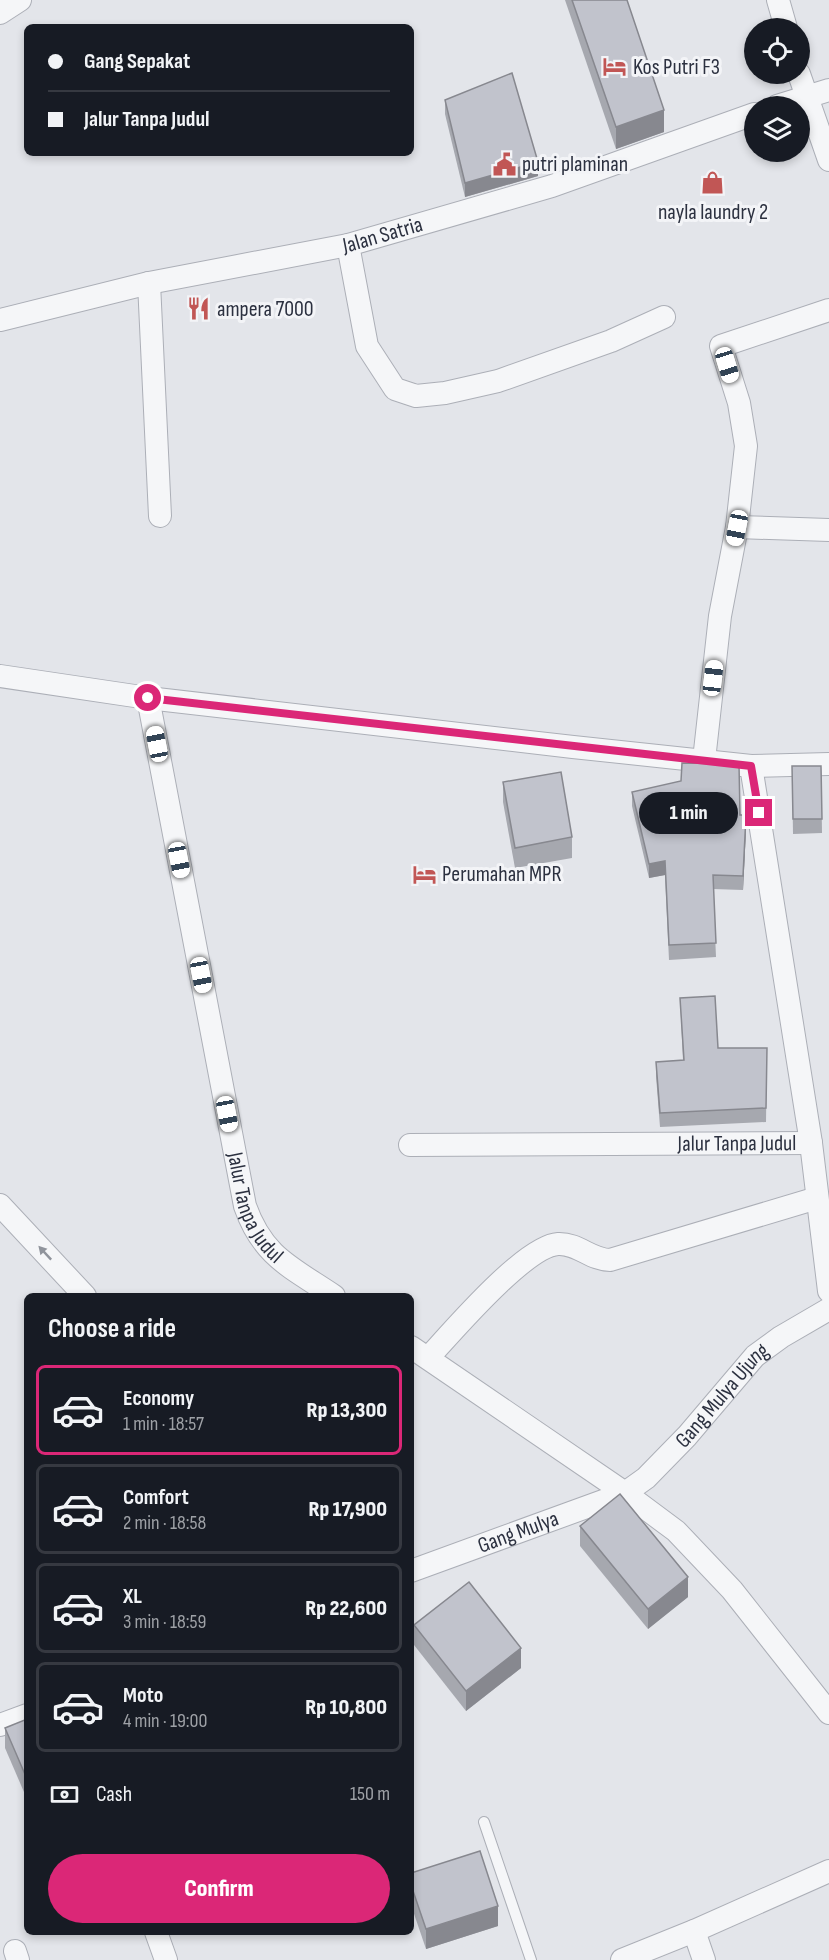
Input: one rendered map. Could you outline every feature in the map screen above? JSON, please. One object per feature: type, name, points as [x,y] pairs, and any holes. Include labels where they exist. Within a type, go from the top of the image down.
[{"type":"street","points":[[0,13],[20,0]]},
{"type":"street","points":[[778,0],[783,18]]},
{"type":"street","points":[[802,84],[805,96],[829,90]]},
{"type":"street","points":[[810,109],[829,160]]},
{"type":"street","name":"Jalan Satria","points":[[0,320],[149,283],[348,245],[552,186],[744,118]]},
{"type":"street","points":[[348,245],[367,346],[395,389],[416,396],[445,393],[498,381],[611,341],[664,317]]},
{"type":"street","points":[[149,283],[160,516]]},
{"type":"street","points":[[704,760],[720,616],[737,528],[746,446],[739,403],[721,346],[829,310]]},
{"type":"street","points":[[737,528],[829,530]]},
{"type":"street","points":[[0,676],[148,698],[751,766],[829,764]]},
{"type":"street","name":"Jalur Tanpa Judul","points":[[148,698],[245,1206],[257,1237],[265,1246],[277,1257],[330,1293]]},
{"type":"street","name":"Jalur Tanpa Judul","points":[[751,766],[811,1143],[829,1291]]},
{"type":"street","name":"Jalur Tanpa Judul","points":[[411,1145],[811,1143]]},
{"type":"street","points":[[818,1198],[610,1260],[594,1258],[573,1246],[562,1244],[541,1249],[419,1353],[625,1493],[676,1532],[732,1590],[829,1713]]},
{"type":"street","points":[[0,1205],[82,1293]]},
{"type":"street","name":"Gang Mulya Ujung","points":[[625,1493],[646,1478],[687,1436],[755,1356],[781,1337],[829,1309]]},
{"type":"street","name":"Gang Mulya","points":[[414,1570],[625,1493]]},
{"type":"street","points":[[0,1725],[24,1716]]},
{"type":"street","points":[[622,1960],[829,1871]]},
{"type":"street","points":[[694,1931],[704,1960]]},
{"type":"street","points":[[157,1935],[166,1960]]},
{"type":"lane","points":[[484,1821],[531,1960]]},
{"type":"building","name":"Kos Putri F3","points":[[572,0],[627,0],[664,110],[616,127]]},
{"type":"building","points":[[512,73],[538,162],[465,183],[445,100]]},
{"type":"building","points":[[682,763],[739,764],[740,815],[746,815],[743,876],[713,875],[716,943],[669,945],[665,861],[649,864],[632,792],[681,781]]},
{"type":"building","points":[[792,766],[821,766],[822,819],[793,819]]},
{"type":"building","points":[[561,772],[572,837],[515,848],[503,782]]},
{"type":"building","points":[[715,996],[718,1048],[767,1048],[766,1108],[660,1113],[656,1062],[684,1060],[680,998]]},
{"type":"building","points":[[620,1494],[688,1577],[648,1609],[580,1526]]},
{"type":"building","points":[[469,1582],[521,1648],[466,1691],[414,1625]]},
{"type":"building","points":[[24,1720],[24,1772],[5,1728]]},
{"type":"building","points":[[480,1851],[498,1906],[426,1929],[414,1894],[414,1872]]},
{"type":"place","name":"Kos Putri F3","points":[[615,67]]},
{"type":"place","name":"putri plaminan","points":[[504,164]]},
{"type":"place","name":"nayla laundry 2","points":[[713,183]]},
{"type":"place","name":"ampera 7000","points":[[199,309]]},
{"type":"place","name":"Perumahan MPR","points":[[424,874]]},
{"type":"route","points":[[148,698],[751,766],[759,813]]}]
